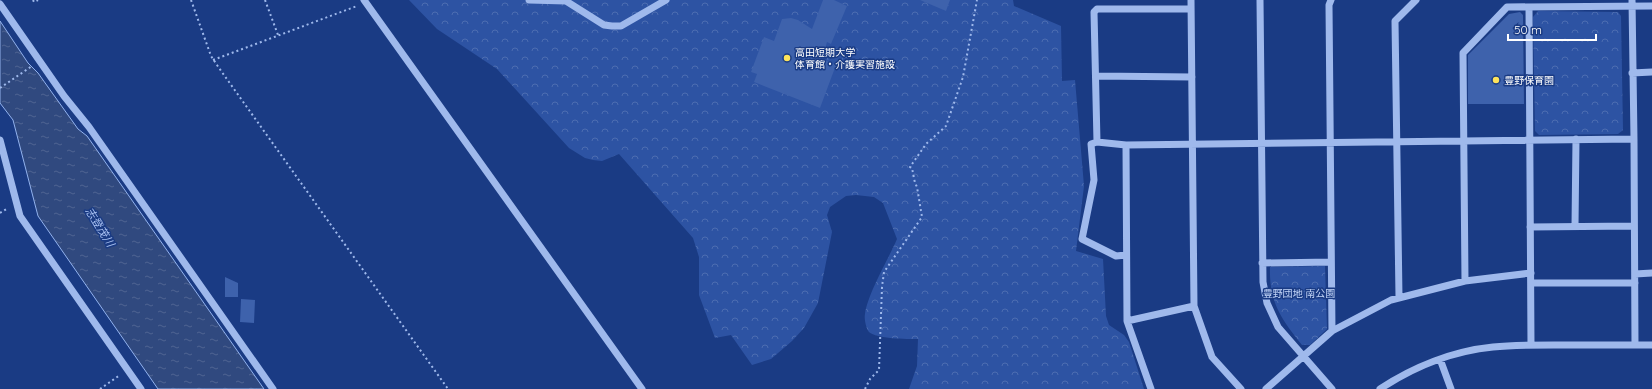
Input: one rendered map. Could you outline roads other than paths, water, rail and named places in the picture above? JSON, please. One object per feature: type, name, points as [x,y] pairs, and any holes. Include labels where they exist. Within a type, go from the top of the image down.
[{"type":"street","points":[[529,0],[566,1],[604,25],[612,26],[621,26],[666,0]]},
{"type":"street","points":[[1191,0],[1194,306],[1212,358],[1241,389]]},
{"type":"street","points":[[1260,0],[1263,282],[1267,303],[1278,327],[1332,389]]},
{"type":"street","points":[[1331,0],[1329,5],[1329,142],[1332,331]]},
{"type":"street","points":[[1399,297],[1395,21],[1416,0]]},
{"type":"street","points":[[365,1],[642,389]]},
{"type":"street","points":[[1465,281],[1463,53],[1507,7],[1529,7],[1559,3],[1632,3],[1652,6]]},
{"type":"street","points":[[1632,3],[1635,345]]},
{"type":"street","points":[[0,4],[64,96],[89,126],[273,389]]},
{"type":"street","points":[[1529,7],[1531,345]]},
{"type":"street","points":[[1096,142],[1094,12],[1097,9],[1191,9]]},
{"type":"street","points":[[1632,73],[1652,72]]},
{"type":"street","points":[[1096,76],[1192,77]]},
{"type":"street","points":[[1576,139],[1576,226]]},
{"type":"street","points":[[1126,255],[1116,256],[1082,238],[1094,180],[1091,144],[1096,142],[1126,144],[1634,139]]},
{"type":"street","points":[[0,140],[20,216],[141,389]]},
{"type":"street","points":[[1126,144],[1127,320],[1151,389]]},
{"type":"street","points":[[1530,227],[1634,226]]},
{"type":"street","points":[[1262,263],[1330,262]]},
{"type":"street","points":[[1635,274],[1652,273]]},
{"type":"street","points":[[1266,389],[1332,331],[1399,297],[1465,281],[1531,274]]},
{"type":"street","points":[[1531,283],[1635,282]]},
{"type":"street","points":[[1127,320],[1194,306]]},
{"type":"street","points":[[1380,389],[1403,374],[1440,359],[1494,347],[1531,345],[1652,345]]},
{"type":"street","points":[[1440,359],[1451,389]]},
{"type":"water","name":"志登茂川","points":[[0,21],[28,63],[38,73],[78,129],[87,136],[264,389],[158,389],[38,216],[13,120],[0,103]]},
{"type":"place","name":"高田短期大学 体育館・介護実習施設","points":[[787,58]]},
{"type":"place","name":"豊野保育園","points":[[1496,80]]},
{"type":"park label","name":"豊野団地 南公園","points":[[1299,293]]}]
